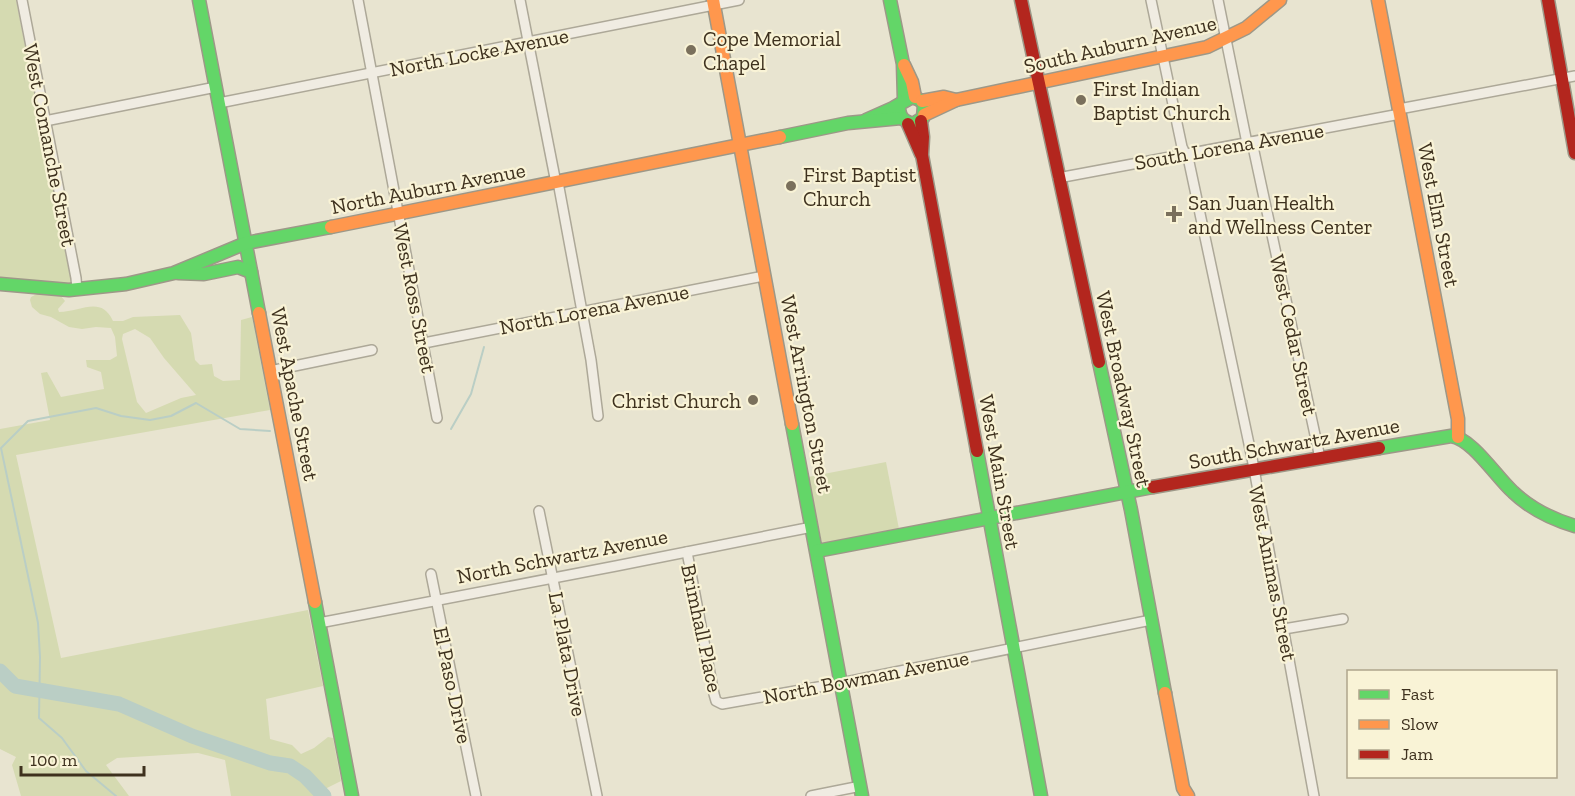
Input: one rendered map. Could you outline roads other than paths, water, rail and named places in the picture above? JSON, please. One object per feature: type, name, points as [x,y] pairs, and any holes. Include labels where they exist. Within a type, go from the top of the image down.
[{"type":"main road","name":"West Apache Street","points":[[199,0],[352,796]]},
{"type":"main road","name":"West Main Street","points":[[890,0],[912,110],[923,149],[922,155],[1041,796]]},
{"type":"main road","name":"West Broadway Street","points":[[1021,0],[1127,492],[1184,793]]},
{"type":"main road","name":"South Auburn Avenue","points":[[912,110],[934,109],[956,100],[1207,47],[1244,31],[1261,19],[1280,0]]},
{"type":"main road","name":"West Elm Street","points":[[1378,0],[1458,419],[1458,437]]},
{"type":"main road","points":[[1548,0],[1575,153]]},
{"type":"main road","name":"West Arrington Street","points":[[713,3],[862,791]]},
{"type":"main road","name":"North Auburn Avenue","points":[[0,284],[77,290],[126,284],[174,273],[246,243],[741,146],[866,120],[875,113],[912,110]]},
{"type":"main road","points":[[174,273],[204,274],[238,267],[251,272]]},
{"type":"main road","points":[[1458,437],[1467,442],[1503,484],[1522,502],[1547,517],[1575,526]]},
{"type":"main road","name":"South Schwartz Avenue","points":[[989,517],[1320,458],[1439,438],[1458,437]]},
{"type":"main road","points":[[817,551],[989,517]]},
{"type":"street","name":"West Comanche Street","points":[[22,0],[77,290]]},
{"type":"street","name":"West Ross Street","points":[[358,0],[437,418]]},
{"type":"street","points":[[520,0],[582,311],[598,416]]},
{"type":"street","name":"North Locke Avenue","points":[[219,103],[713,3],[739,0]]},
{"type":"street","name":"West Animas Street","points":[[1151,0],[1185,154],[1189,162],[1254,470],[1314,796]]},
{"type":"street","name":"West Cedar Street","points":[[1218,0],[1320,458]]},
{"type":"street","name":"South Lorena Avenue","points":[[1058,178],[1250,142],[1575,76]]},
{"type":"street","points":[[45,120],[216,87]]},
{"type":"street","name":"North Lorena Avenue","points":[[424,343],[764,276]]},
{"type":"street","points":[[270,371],[372,350]]},
{"type":"street","name":"La Plata Drive","points":[[539,511],[597,796]]},
{"type":"street","name":"North Schwartz Avenue","points":[[318,622],[812,527]]},
{"type":"street","name":"Brimhall Place","points":[[687,552],[714,694],[719,703]]},
{"type":"street","name":"El Paso Drive","points":[[431,574],[476,796]]},
{"type":"street","points":[[1284,629],[1343,619]]},
{"type":"street","name":"North Bowman Avenue","points":[[719,703],[729,704],[841,683],[1151,620]]},
{"type":"street","points":[[811,796],[862,791]]},
{"type":"waterway","points":[[451,429],[471,394],[484,347]]},
{"type":"waterway","points":[[116,796],[86,771],[62,738],[39,718],[38,623],[1,448],[28,421],[96,408],[121,416],[150,420],[171,416],[196,403],[240,429],[270,431]]},
{"type":"waterway","points":[[0,671],[15,686],[119,704],[192,736],[270,763],[290,766],[305,776],[324,796]]},
{"type":"place","name":"Cope Memorial Chapel","points":[[691,50]]},
{"type":"place","name":"First Indian Baptist Church","points":[[1081,100]]},
{"type":"place","name":"First Baptist Church","points":[[791,186]]},
{"type":"place","name":"San Juan Health and Wellness Center","points":[[1174,214]]},
{"type":"place","name":"Christ Church","points":[[753,400]]}]
